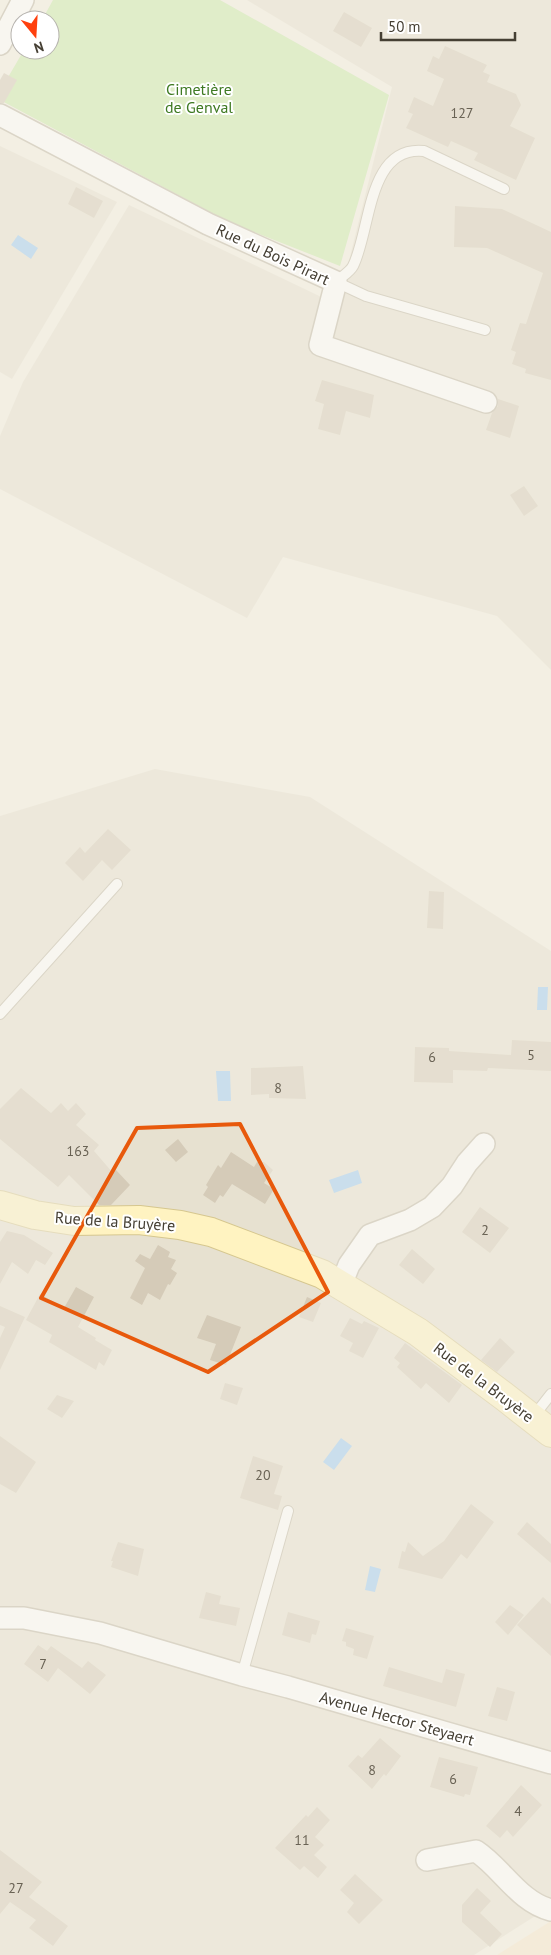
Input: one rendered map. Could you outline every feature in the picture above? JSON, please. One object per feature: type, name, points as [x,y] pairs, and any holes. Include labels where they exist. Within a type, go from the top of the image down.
[{"type":"main road","name":"Rue de la Bruyère","points":[[0,1206],[35,1215],[74,1221],[139,1220],[188,1227],[211,1232],[258,1248],[322,1274],[418,1332],[542,1426]]},
{"type":"main road","name":"Rue de la Bruyère","points":[[0,1220],[37,1230],[76,1234],[150,1235],[184,1240],[290,1267],[341,1284]]},
{"type":"street","points":[[0,44],[23,0]]},
{"type":"street","name":"Rue du Bois Pirart","points":[[0,115],[208,224],[336,282],[320,345],[486,402]]},
{"type":"street","points":[[341,1284],[349,1265],[370,1235],[410,1220],[432,1207],[452,1186],[467,1163],[484,1144]]},
{"type":"street","name":"Avenue Hector Steyaert","points":[[0,1618],[24,1618],[100,1633],[242,1676],[288,1687],[551,1763]]},
{"type":"street","points":[[427,1860],[476,1851],[485,1857],[523,1895],[551,1910]]},
{"type":"lane","points":[[484,330],[366,296],[336,282],[353,268],[380,174],[394,158],[411,150],[424,151],[504,189]]},
{"type":"lane","points":[[0,1014],[117,884]]},
{"type":"lane","points":[[542,1426],[551,1394]]},
{"type":"lane","points":[[242,1676],[288,1511]]},
{"type":"highlighted area","points":[[240,1124],[328,1292],[208,1372],[41,1298],[137,1128]]},
{"type":"shaded area","points":[[247,0],[551,0],[551,670],[497,616],[283,557],[247,618],[0,489],[0,436],[23,382],[129,205],[338,305],[392,87]]},
{"type":"shaded area","points":[[0,146],[117,202],[12,379],[0,372]]},
{"type":"shaded area","points":[[155,769],[310,797],[551,951],[551,1906],[474,1955],[0,1955],[0,816]]},
{"type":"shaded area","points":[[551,1921],[551,1955],[497,1955]]},
{"type":"green space","name":"Cimetière de Genval","points":[[53,0],[220,0],[389,95],[340,266],[229,222],[0,100],[0,91],[18,60],[60,60],[60,10],[48,10]]},
{"type":"water","points":[[18,235],[38,248],[31,259],[11,245]]},
{"type":"water","points":[[538,987],[548,987],[547,1010],[537,1010]]},
{"type":"water","points":[[216,1071],[230,1071],[231,1101],[218,1101]]},
{"type":"water","points":[[358,1170],[362,1183],[334,1193],[329,1180]]},
{"type":"water","points":[[341,1438],[352,1446],[334,1470],[323,1462]]},
{"type":"water","points":[[370,1566],[381,1569],[375,1592],[365,1590]]},
{"type":"building","points":[[344,12],[372,28],[361,47],[333,31]]},
{"type":"building","points":[[445,46],[487,65],[483,72],[490,75],[487,82],[516,94],[521,105],[510,126],[535,138],[516,180],[474,160],[478,153],[451,141],[448,147],[406,128],[413,114],[408,112],[414,97],[433,106],[444,79],[427,71],[433,56],[439,59]]},
{"type":"building","points":[[4,73],[17,80],[4,103],[0,103],[0,80]]},
{"type":"building","points":[[76,187],[103,201],[94,218],[68,204]]},
{"type":"building","points":[[455,206],[502,209],[551,232],[551,380],[525,373],[526,369],[512,364],[516,352],[511,350],[520,323],[526,324],[543,273],[487,248],[454,247]]},
{"type":"building","points":[[322,380],[374,395],[370,418],[346,411],[340,435],[318,429],[324,404],[315,401]]},
{"type":"building","points":[[498,399],[519,406],[510,438],[486,430],[492,413],[498,406]]},
{"type":"building","points":[[524,486],[538,506],[524,516],[510,495]]},
{"type":"building","points":[[108,829],[131,850],[112,870],[102,860],[83,881],[65,863],[80,847],[85,853]]},
{"type":"building","points":[[429,891],[444,892],[443,929],[427,928]]},
{"type":"building","points":[[512,1040],[551,1042],[551,1071],[488,1068],[487,1071],[453,1070],[453,1083],[414,1082],[415,1047],[449,1048],[449,1051],[511,1055]]},
{"type":"building","points":[[303,1066],[306,1099],[269,1098],[269,1094],[251,1095],[251,1068]]},
{"type":"building","points":[[21,1088],[51,1113],[61,1103],[68,1111],[76,1103],[86,1114],[76,1125],[99,1145],[94,1151],[113,1173],[116,1170],[130,1185],[111,1205],[99,1205],[69,1175],[58,1187],[0,1139],[0,1109]]},
{"type":"building","points":[[178,1139],[188,1152],[176,1162],[165,1150]]},
{"type":"building","points":[[231,1152],[254,1167],[257,1162],[264,1162],[273,1170],[264,1183],[274,1189],[265,1204],[232,1184],[223,1197],[220,1195],[215,1203],[203,1195],[208,1187],[206,1185],[218,1165],[221,1168]]},
{"type":"building","points":[[480,1207],[509,1228],[490,1253],[462,1232]]},
{"type":"building","points":[[7,1231],[24,1235],[53,1253],[45,1265],[36,1260],[28,1274],[12,1262],[0,1284],[0,1242]]},
{"type":"building","points":[[158,1245],[170,1252],[168,1257],[176,1260],[171,1269],[177,1273],[170,1285],[168,1284],[160,1300],[148,1293],[142,1305],[130,1298],[145,1268],[135,1261],[140,1254],[150,1259]]},
{"type":"building","points":[[412,1249],[435,1269],[423,1284],[399,1265]]},
{"type":"building","points":[[76,1287],[94,1297],[78,1327],[112,1350],[104,1366],[99,1362],[96,1370],[49,1342],[52,1335],[26,1320],[40,1294],[64,1308]]},
{"type":"building","points":[[307,1297],[321,1303],[313,1322],[299,1317]]},
{"type":"building","points":[[0,1306],[25,1317],[0,1370],[0,1338],[5,1327],[0,1325]]},
{"type":"building","points":[[207,1315],[241,1327],[226,1365],[210,1360],[216,1344],[197,1338]]},
{"type":"building","points":[[350,1318],[362,1324],[364,1321],[379,1328],[363,1358],[349,1351],[353,1343],[340,1336]]},
{"type":"building","points":[[500,1338],[515,1352],[497,1372],[481,1360]]},
{"type":"building","points":[[405,1343],[462,1385],[449,1403],[426,1383],[421,1389],[397,1367],[400,1363],[394,1358]]},
{"type":"building","points":[[225,1383],[243,1388],[237,1405],[220,1399]]},
{"type":"building","points":[[57,1395],[74,1401],[62,1418],[47,1409]]},
{"type":"building","points":[[0,1436],[36,1462],[16,1493],[0,1484]]},
{"type":"building","points":[[253,1456],[283,1466],[274,1494],[282,1496],[278,1510],[240,1498]]},
{"type":"building","points":[[471,1504],[494,1522],[467,1559],[461,1554],[442,1579],[398,1568],[402,1551],[405,1552],[408,1542],[423,1556],[444,1541]]},
{"type":"building","points":[[527,1522],[551,1544],[551,1563],[517,1534]]},
{"type":"building","points":[[118,1542],[144,1549],[138,1576],[111,1567],[113,1561],[111,1561]]},
{"type":"building","points":[[206,1592],[221,1596],[219,1604],[240,1608],[236,1626],[199,1618]]},
{"type":"building","points":[[543,1597],[551,1604],[551,1656],[517,1625]]},
{"type":"building","points":[[510,1605],[524,1615],[508,1635],[495,1622]]},
{"type":"building","points":[[288,1612],[320,1621],[316,1635],[312,1634],[310,1643],[282,1635]]},
{"type":"building","points":[[346,1628],[374,1636],[367,1659],[353,1655],[354,1649],[346,1646],[346,1642],[342,1641]]},
{"type":"building","points":[[38,1645],[47,1651],[51,1646],[82,1668],[88,1661],[106,1675],[90,1694],[58,1668],[48,1682],[24,1664]]},
{"type":"building","points":[[389,1667],[442,1683],[446,1669],[465,1674],[456,1707],[383,1686]]},
{"type":"building","points":[[497,1687],[515,1692],[507,1721],[488,1716]]},
{"type":"building","points":[[380,1738],[401,1756],[386,1776],[384,1774],[372,1789],[348,1766],[358,1755],[362,1758]]},
{"type":"building","points":[[439,1757],[478,1767],[470,1795],[465,1794],[464,1797],[430,1787]]},
{"type":"building","points":[[521,1785],[542,1805],[513,1837],[507,1830],[500,1838],[486,1826]]},
{"type":"building","points":[[317,1807],[330,1820],[315,1837],[324,1845],[314,1855],[327,1867],[318,1878],[304,1866],[300,1870],[275,1848],[306,1815],[308,1817]]},
{"type":"building","points":[[0,1850],[42,1882],[29,1897],[68,1926],[53,1946],[29,1928],[36,1920],[10,1902],[0,1914]]},
{"type":"building","points":[[355,1874],[383,1900],[359,1924],[347,1912],[354,1903],[340,1890]]},
{"type":"building","points":[[477,1888],[491,1901],[480,1913],[502,1934],[490,1947],[462,1922],[462,1905]]}]
